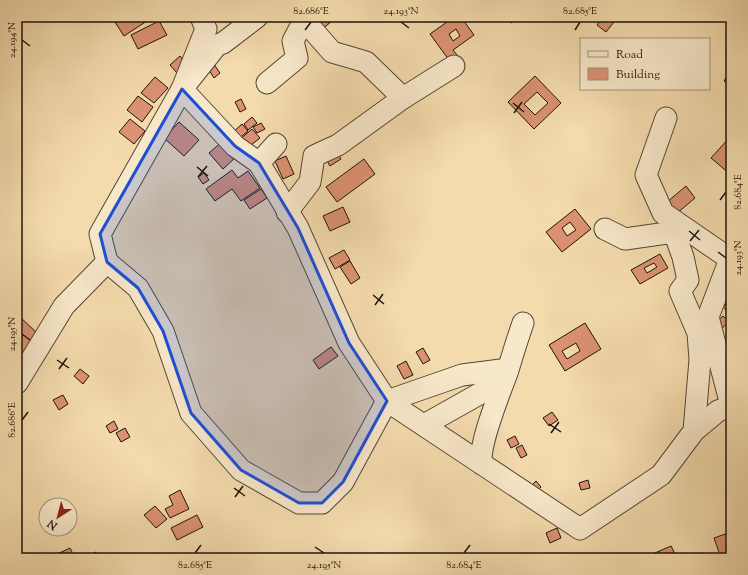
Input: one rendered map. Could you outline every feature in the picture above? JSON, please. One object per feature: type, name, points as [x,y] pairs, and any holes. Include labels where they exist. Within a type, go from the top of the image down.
[{"type":"street","points":[[201,17],[206,29],[182,89],[100,234],[107,262],[138,288],[163,331],[191,413],[241,470],[299,503],[322,503],[343,482],[387,401],[462,375],[501,370],[506,376]]},
{"type":"street","points":[[182,89],[217,45],[223,43],[257,17]]},
{"type":"street","points":[[267,83],[296,58],[293,41],[304,19],[332,52],[366,62],[403,98]]},
{"type":"street","points":[[287,212],[310,182],[314,156],[338,145],[403,98],[454,66]]},
{"type":"street","points":[[182,89],[235,146],[259,163],[287,212],[298,228],[350,343],[387,401],[580,529],[661,475],[694,431],[718,411],[731,405],[708,316],[730,259],[663,213],[646,175],[666,118]]},
{"type":"street","points":[[259,163],[276,144]]},
{"type":"street","points":[[605,229],[625,239],[674,232],[683,257],[688,280],[680,291],[698,333],[700,360],[694,431]]},
{"type":"street","points":[[17,383],[64,306],[107,262]]},
{"type":"street","points":[[482,464],[480,461],[482,450],[493,410],[506,376],[523,323]]},
{"type":"street","points":[[424,425],[506,376]]},
{"type":"highlighted area","points":[[182,89],[235,146],[259,163],[298,228],[349,343],[387,401],[343,482],[322,503],[299,503],[241,470],[191,413],[163,331],[138,288],[107,262],[100,234]]},
{"type":"building","points":[[122,17],[153,17],[124,36],[115,22]]},
{"type":"building","points":[[311,17],[337,17],[321,30]]},
{"type":"building","points":[[454,17],[461,17],[474,35],[453,50],[457,55],[449,60],[430,34]],"holes":[[[456,29],[460,36],[453,41],[449,34]]]},
{"type":"building","points":[[507,17],[520,17],[511,23]]},
{"type":"building","points":[[603,17],[618,17],[606,32],[597,25]]},
{"type":"building","points":[[159,21],[167,35],[138,49],[131,35]]},
{"type":"building","points":[[180,56],[187,65],[178,74],[170,65]]},
{"type":"building","points":[[213,63],[220,73],[214,78],[207,67]]},
{"type":"building","points":[[731,69],[731,85],[724,81]]},
{"type":"building","points":[[535,76],[561,103],[534,129],[508,102]],"holes":[[[537,92],[548,103],[535,115],[524,104]]]},
{"type":"building","points":[[155,77],[168,88],[154,103],[141,93]]},
{"type":"building","points":[[138,96],[153,107],[142,122],[127,110]]},
{"type":"building","points":[[241,99],[246,109],[240,112],[235,102]]},
{"type":"building","points":[[252,117],[257,123],[248,130],[244,124]]},
{"type":"building","points":[[130,119],[145,131],[134,144],[119,132]]},
{"type":"building","points":[[179,122],[199,140],[184,156],[164,138]]},
{"type":"building","points":[[261,123],[265,129],[257,133],[253,127]]},
{"type":"building","points":[[242,124],[248,131],[236,141],[231,134]]},
{"type":"building","points":[[252,129],[260,138],[246,149],[239,140]]},
{"type":"building","points":[[730,137],[731,152],[726,159],[731,163],[731,175],[711,158]]},
{"type":"building","points":[[224,140],[237,156],[223,169],[209,153]]},
{"type":"building","points":[[335,149],[341,159],[330,166],[324,156]]},
{"type":"building","points":[[286,156],[294,174],[283,179],[275,161]]},
{"type":"building","points":[[364,159],[375,174],[337,202],[326,187]]},
{"type":"building","points":[[232,170],[238,178],[248,171],[260,188],[241,201],[232,189],[215,201],[206,189]]},
{"type":"building","points":[[204,173],[209,180],[203,184],[198,177]]},
{"type":"building","points":[[686,186],[695,198],[676,214],[666,203]]},
{"type":"building","points":[[261,189],[267,198],[250,209],[244,200]]},
{"type":"building","points":[[343,207],[350,222],[330,231],[323,216]]},
{"type":"building","points":[[575,209],[591,229],[562,252],[546,232]],"holes":[[[570,222],[576,230],[567,236],[562,228]]]},
{"type":"building","points":[[344,250],[350,260],[335,269],[329,258]]},
{"type":"building","points":[[660,254],[668,268],[640,284],[631,270]],"holes":[[[654,263],[657,267],[647,273],[644,268]]]},
{"type":"building","points":[[350,261],[360,278],[351,284],[340,267]]},
{"type":"building","points":[[731,299],[731,315],[723,307]]},
{"type":"building","points":[[17,314],[39,335],[22,354],[17,349]]},
{"type":"building","points":[[723,316],[729,322],[720,330],[714,324]]},
{"type":"building","points":[[585,323],[601,349],[565,371],[549,345]],"holes":[[[576,343],[580,351],[567,359],[562,351]]]},
{"type":"building","points":[[331,347],[338,356],[319,369],[313,360]]},
{"type":"building","points":[[423,348],[430,360],[423,364],[416,352]]},
{"type":"building","points":[[406,361],[413,375],[404,379],[397,366]]},
{"type":"building","points":[[80,369],[89,376],[83,384],[74,376]]},
{"type":"building","points":[[63,395],[68,404],[59,410],[53,400]]},
{"type":"building","points":[[552,412],[558,420],[549,426],[543,418]]},
{"type":"building","points":[[114,421],[118,429],[110,433],[106,426]]},
{"type":"building","points":[[125,428],[130,437],[121,442],[116,433]]},
{"type":"building","points":[[515,436],[519,444],[511,448],[507,440]]},
{"type":"building","points":[[522,445],[527,455],[521,458],[516,448]]},
{"type":"building","points":[[588,480],[590,488],[581,490],[579,483]]},
{"type":"building","points":[[536,481],[541,487],[535,493],[530,487]]},
{"type":"building","points":[[180,490],[189,509],[170,518],[165,509],[173,505],[169,496]]},
{"type":"building","points":[[155,506],[167,519],[156,528],[144,515]]},
{"type":"building","points":[[197,515],[203,527],[177,540],[171,528]]},
{"type":"building","points":[[557,528],[561,538],[550,543],[546,533]]},
{"type":"building","points":[[731,532],[731,557],[721,558],[714,538]]},
{"type":"building","points":[[671,546],[677,558],[649,558],[648,556]]},
{"type":"building","points":[[70,548],[75,558],[54,558],[53,556]]},
{"type":"building","points":[[96,552],[99,558],[85,558]]}]
